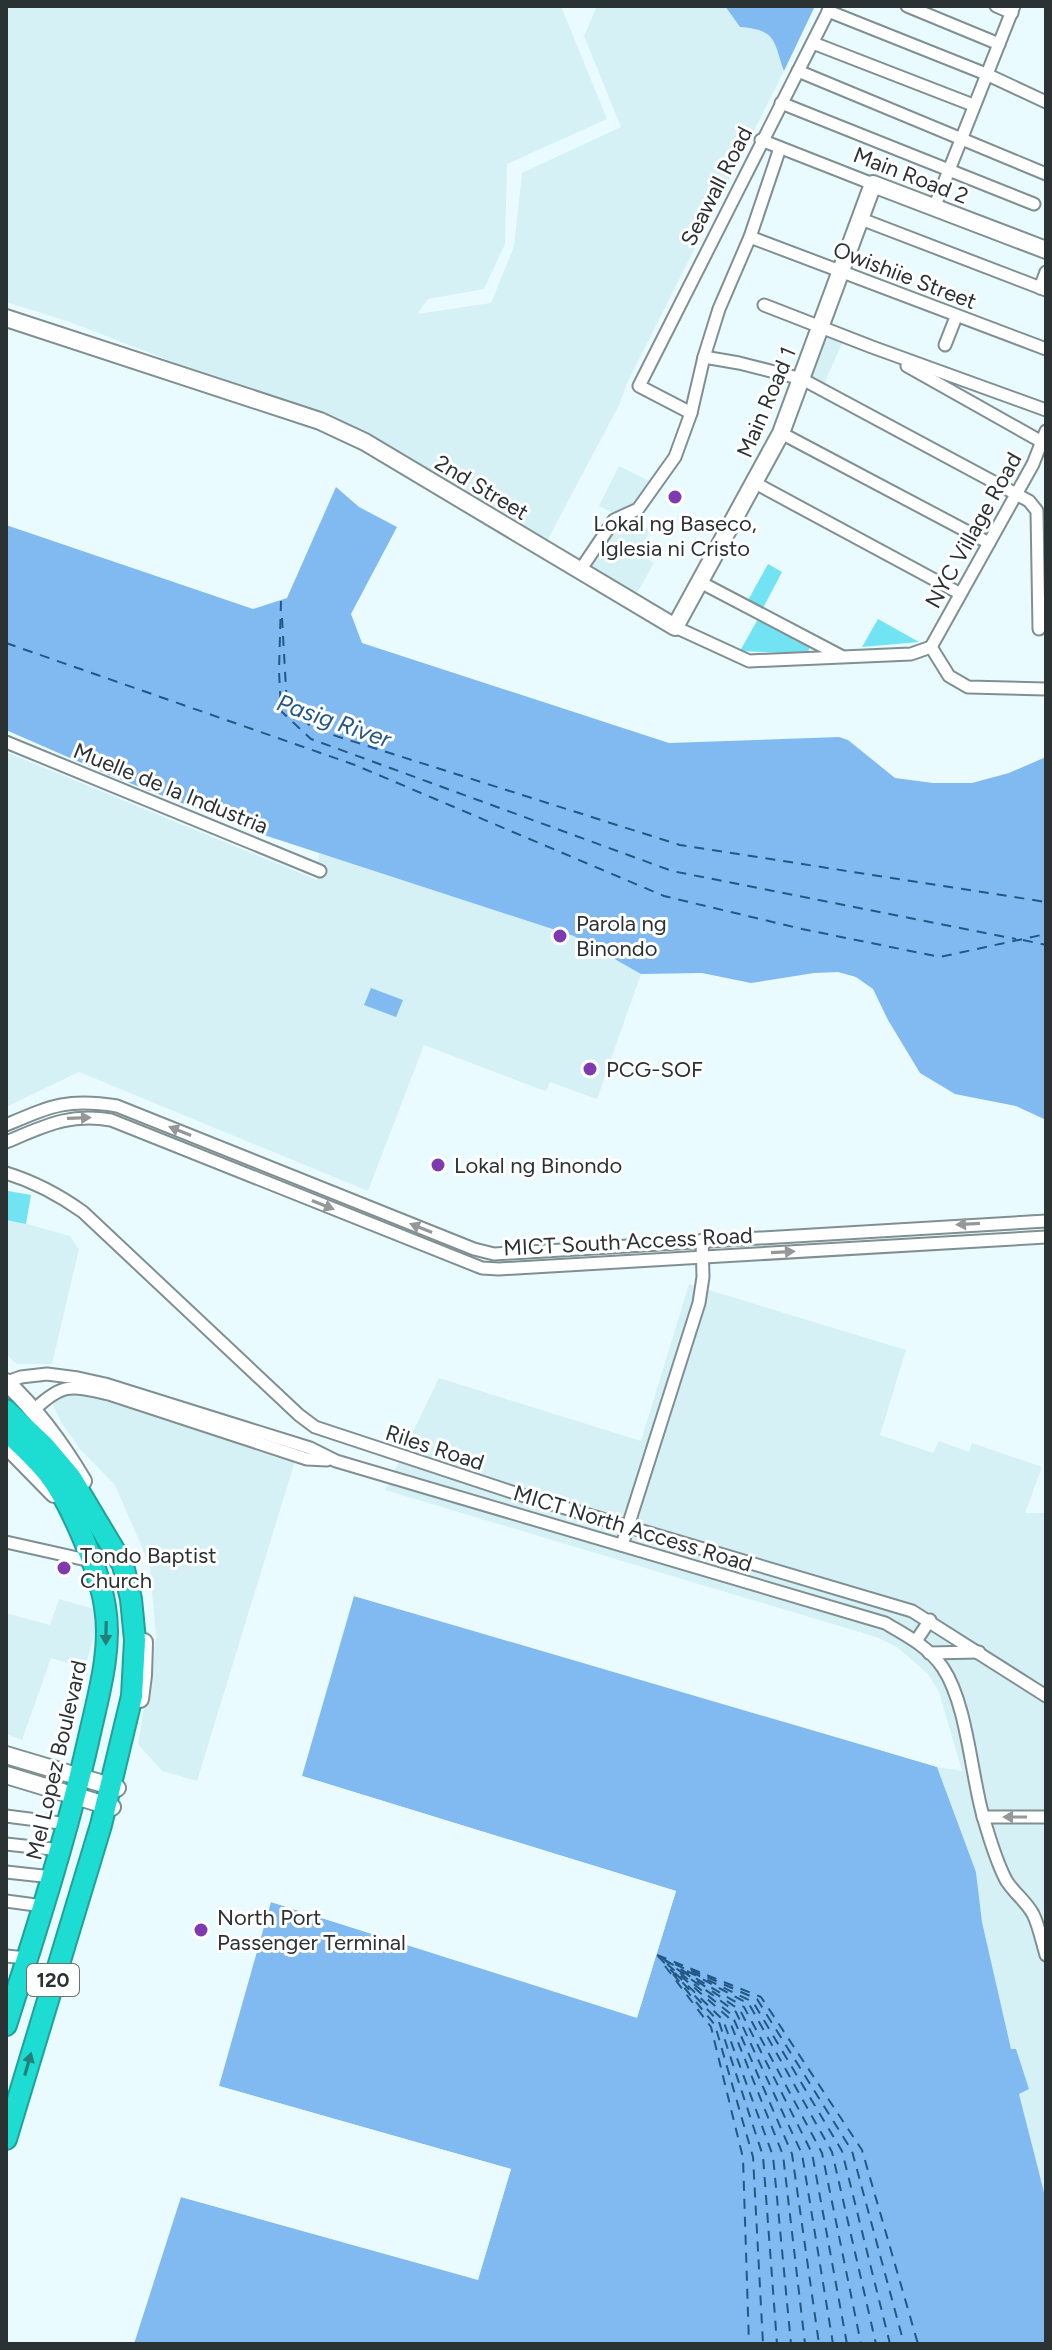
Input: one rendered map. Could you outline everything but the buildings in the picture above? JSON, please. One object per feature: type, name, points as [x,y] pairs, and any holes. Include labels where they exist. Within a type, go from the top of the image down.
[{"type":"highway","name":"Mel Lopez Boulevard","points":[[6,1410],[38,1451],[67,1506],[101,1587],[106,1609],[101,1681],[78,1787],[27,1958],[12,1986],[7,2017]]},
{"type":"highway","name":"Mel Lopez Boulevard","points":[[6,1430],[38,1451],[77,1486],[123,1565],[131,1599],[135,1640],[132,1696],[109,1801],[6,2139]]},
{"type":"street","points":[[907,6],[999,44]]},
{"type":"street","points":[[934,208],[1013,9],[996,6]]},
{"type":"street","points":[[829,8],[1046,102]]},
{"type":"street","name":"Seawall Road","points":[[691,413],[639,386],[829,8]]},
{"type":"street","points":[[813,43],[973,105]]},
{"type":"street","points":[[798,71],[1046,174]]},
{"type":"street","points":[[781,103],[1034,204]]},
{"type":"street","name":"Main Road 2","points":[[761,140],[1046,250]]},
{"type":"street","points":[[581,569],[614,520],[630,514],[648,498],[675,457],[691,413],[719,309],[750,237],[780,148]]},
{"type":"street","name":"Main Road 1","points":[[675,627],[781,433],[873,184]]},
{"type":"street","points":[[861,219],[1043,289],[1046,272]]},
{"type":"street","name":"Owishiie Street","points":[[750,237],[1046,349]]},
{"type":"street","points":[[764,305],[1046,410]]},
{"type":"street","points":[[945,345],[956,317]]},
{"type":"street","name":"2nd Street","points":[[6,318],[320,421],[365,442],[675,627],[749,661],[911,654],[931,647]]},
{"type":"street","points":[[872,347],[1044,436]]},
{"type":"street","points":[[704,357],[802,379],[1029,501],[1037,511],[1042,553],[1039,629]]},
{"type":"street","points":[[781,433],[989,543]]},
{"type":"street","name":"NYC Village Road","points":[[931,647],[1016,494],[1044,436]]},
{"type":"street","points":[[755,483],[959,593]]},
{"type":"street","points":[[700,582],[843,657]]},
{"type":"street","points":[[931,647],[949,676],[968,687],[1046,689]]},
{"type":"street","name":"Muelle de la Industria","points":[[6,742],[320,871]]},
{"type":"street","name":"MICT South Access Road","points":[[6,1125],[70,1102],[117,1106],[486,1253],[1042,1221]]},
{"type":"street","points":[[41,1110],[47,1125]]},
{"type":"street","name":"MICT South Access Road","points":[[6,1142],[62,1119],[88,1116],[111,1120],[482,1268],[1042,1237]]},
{"type":"street","name":"Riles Road","points":[[6,1173],[59,1194],[83,1212],[315,1427],[409,1460],[628,1527],[882,1600],[930,1620],[1046,1696]]},
{"type":"street","points":[[1042,1221],[1042,1237]]},
{"type":"street","points":[[838,1232],[840,1248]]},
{"type":"street","points":[[622,1545],[699,1303],[703,1277],[702,1240]]},
{"type":"street","name":"MICT North Access Road","points":[[6,1382],[21,1377],[57,1374],[105,1384],[310,1448],[336,1461],[885,1623],[916,1641],[942,1668],[957,1701],[983,1817],[1007,1880],[1032,1912],[1046,1955]]},
{"type":"street","name":"Mel Lopez Boulevard","points":[[6,1382],[35,1409],[59,1442],[130,1561],[139,1596],[144,1646],[143,1675],[131,1740],[109,1801]]},
{"type":"street","name":"MICT North Access Road","points":[[35,1409],[56,1391],[78,1388],[109,1394],[307,1459],[336,1461]]},
{"type":"street","name":"Mel Lopez Boulevard","points":[[6,1445],[67,1506]]},
{"type":"street","points":[[6,1542],[91,1561]]},
{"type":"street","points":[[916,1641],[930,1620]]},
{"type":"street","points":[[929,1653],[980,1652]]},
{"type":"street","points":[[6,1755],[109,1801]]},
{"type":"street","points":[[6,1775],[78,1787]]},
{"type":"street","points":[[6,1816],[68,1824]]},
{"type":"street","points":[[983,1817],[1046,1817]]},
{"type":"street","points":[[6,1844],[61,1850]]},
{"type":"street","points":[[6,1872],[52,1877]]},
{"type":"street","points":[[6,1901],[43,1906]]},
{"type":"street","points":[[6,1956],[27,1958]]},
{"type":"shaded area","points":[[6,6],[561,6],[607,119],[507,164],[505,244],[484,289],[428,299],[417,314],[491,303],[514,246],[522,173],[621,127],[584,36],[597,6],[725,6],[740,27],[762,29],[774,40],[784,71],[627,383],[619,405],[546,543],[358,434],[70,322],[6,302]]},
{"type":"shaded area","points":[[826,332],[844,339],[824,384],[810,378]]},
{"type":"shaded area","points":[[619,466],[653,483],[637,503],[620,516],[599,506]]},
{"type":"shaded area","points":[[629,518],[651,531],[637,551],[654,563],[634,598],[586,566],[612,528]]},
{"type":"shaded area","points":[[768,564],[782,572],[762,610],[747,602]]},
{"type":"shaded area","points":[[758,619],[811,645],[807,654],[740,651]]},
{"type":"shaded area","points":[[878,619],[919,642],[862,647]]},
{"type":"shaded area","points":[[6,752],[317,880],[319,853],[574,936],[641,974],[597,1099],[550,1082],[546,1091],[542,1090],[424,1045],[368,1191],[79,1072],[6,1107]]},
{"type":"shaded area","points":[[8,1191],[31,1195],[26,1224],[6,1220]]},
{"type":"shaded area","points":[[6,1218],[70,1236],[79,1249],[52,1364],[17,1364],[6,1354]]},
{"type":"shaded area","points":[[689,1284],[906,1350],[880,1435],[933,1453],[939,1441],[969,1452],[972,1443],[1042,1467],[1025,1513],[1046,1513],[1046,2200],[1019,2094],[1029,2088],[1011,2050],[982,1922],[976,1872],[937,1767],[962,1771],[939,1692],[928,1674],[897,1647],[876,1637],[385,1490],[439,1378],[641,1441]]},
{"type":"shaded area","points":[[63,1394],[87,1395],[295,1461],[197,1781],[162,1771],[138,1744],[156,1638],[150,1566],[115,1485],[79,1448],[61,1422],[53,1405]]},
{"type":"shaded area","points":[[59,1599],[101,1611],[85,1668],[51,1658],[22,1740],[6,1734],[6,1613],[50,1625]]},
{"type":"water","points":[[725,6],[815,6],[784,71],[772,38],[761,31],[740,27]]},
{"type":"water","name":"Pasig River","points":[[336,487],[359,507],[397,527],[351,614],[362,643],[669,743],[839,737],[848,740],[895,778],[933,783],[972,783],[1009,773],[1046,757],[1046,1120],[1016,1106],[955,1094],[920,1073],[873,989],[856,977],[838,972],[814,973],[751,983],[702,973],[641,974],[574,936],[264,835],[109,775],[6,730],[6,525],[253,609],[287,598]]},
{"type":"water","points":[[371,988],[403,1000],[396,1017],[364,1005]]},
{"type":"water","points":[[354,1596],[937,1767],[976,1872],[982,1922],[1011,2049],[1016,2049],[1029,2089],[1019,2094],[1046,2200],[1046,2344],[134,2344],[181,2197],[478,2279],[511,2169],[219,2086],[271,1902],[637,2017],[676,1891],[302,1776]]},
{"type":"pier","points":[[354,1592],[670,1682],[938,1763],[941,1768],[354,1596]]},
{"type":"pier","points":[[302,1776],[676,1891],[637,2018],[271,1902],[272,1898],[635,2013],[672,1893],[301,1779]]},
{"type":"pier","points":[[219,2086],[511,2169],[478,2280],[181,2197],[182,2193],[475,2275],[506,2172],[218,2090]]},
{"type":"ferry route","points":[[281,601],[281,711],[311,739],[672,871],[1016,939]]},
{"type":"ferry route","points":[[282,618],[287,706],[314,729],[680,845],[1046,902]]},
{"type":"ferry route","points":[[6,643],[355,765],[664,896],[802,929],[940,957],[1046,934]]},
{"type":"ferry route","points":[[1023,940],[1046,945]]},
{"type":"ferry route","points":[[657,1955],[761,1997],[862,2150],[918,2344]]},
{"type":"ferry route","points":[[658,1956],[719,2022],[763,2156],[777,2344]]},
{"type":"ferry route","points":[[662,1958],[736,2012],[802,2154],[833,2344]]},
{"type":"ferry route","points":[[665,1960],[744,2007],[822,2153],[861,2344]]},
{"type":"ferry route","points":[[667,1964],[728,2017],[783,2155],[805,2344]]},
{"type":"ferry route","points":[[675,1964],[753,2002],[842,2151],[890,2344]]},
{"type":"ferry route","points":[[665,1966],[711,2027],[743,2158],[749,2344]]},
{"type":"ferry route","points":[[691,1970],[757,1999],[852,2151],[904,2344]]},
{"type":"ferry route","points":[[682,1971],[740,2010],[812,2153],[847,2344]]},
{"type":"ferry route","points":[[687,1971],[749,2004],[832,2152],[876,2344]]},
{"type":"ferry route","points":[[675,1973],[723,2020],[773,2156],[791,2344]]},
{"type":"ferry route","points":[[680,1973],[732,2015],[792,2154],[819,2344]]},
{"type":"ferry route","points":[[673,1974],[715,2025],[753,2157],[763,2344]]},
{"type":"place","name":"Lokal ng Baseco, Iglesia ni Cristo","points":[[675,497]]},
{"type":"place","name":"Parola ng Binondo","points":[[560,936]]},
{"type":"place","name":"PCG-SOF","points":[[590,1069]]},
{"type":"place","name":"Lokal ng Binondo","points":[[438,1165]]},
{"type":"place","name":"Tondo Baptist Church","points":[[64,1568]]},
{"type":"place","name":"North Port Passenger Terminal","points":[[201,1930]]}]
